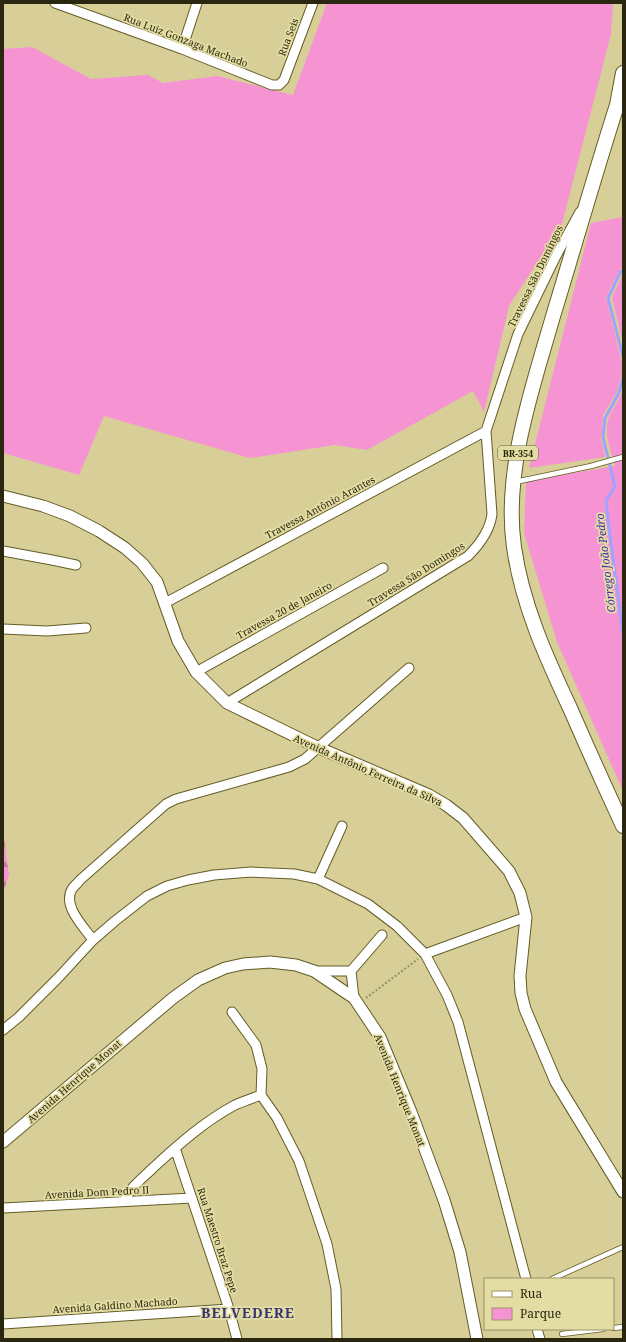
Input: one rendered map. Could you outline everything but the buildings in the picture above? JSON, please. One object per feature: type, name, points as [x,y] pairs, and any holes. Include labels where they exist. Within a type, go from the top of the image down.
[{"type":"highway","name":"BR-354","points":[[623,73],[620,101],[589,194],[521,433],[513,482],[512,511],[514,547],[525,596],[547,659],[623,826]]},
{"type":"street","name":"Rua Luiz Gonzaga Machado","points":[[55,3],[182,49],[272,85],[279,85],[284,80]]},
{"type":"street","points":[[182,49],[197,3]]},
{"type":"street","name":"Rua Seis","points":[[284,80],[313,3]]},
{"type":"street","name":"Travessa São Domingos","points":[[227,703],[468,556],[478,546],[491,524],[492,514],[486,431],[518,334],[556,256],[589,194]]},
{"type":"street","name":"Travessa Antônio Arantes","points":[[165,603],[486,431]]},
{"type":"street","name":"Avenida Antônio Ferreira da Silva","points":[[3,496],[43,506],[70,516],[119,544],[142,563],[157,582],[178,641],[196,672],[227,703],[317,748],[429,795],[446,805],[463,818],[509,871],[520,893],[526,917],[520,976],[521,993],[525,1009],[556,1082],[623,1192]]},
{"type":"street","points":[[3,551],[76,565]]},
{"type":"street","name":"Travessa 20 de Janeiro","points":[[196,672],[383,568]]},
{"type":"street","points":[[3,629],[47,631],[86,628]]},
{"type":"street","points":[[93,940],[72,910],[69,900],[71,890],[80,880],[166,804],[176,799],[289,767],[305,759],[409,668]]},
{"type":"street","points":[[318,879],[342,826]]},
{"type":"street","points":[[3,1030],[19,1017],[93,940],[115,920],[147,896],[167,886],[214,875],[251,872],[294,874],[318,879],[368,904],[397,926],[425,954],[447,995],[458,1022],[526,1278]]},
{"type":"street","points":[[425,954],[526,917]]},
{"type":"street","points":[[314,971],[351,971],[382,935]]},
{"type":"street","name":"Avenida Henrique Monat","points":[[3,1142],[173,998],[198,980],[225,968],[243,964],[270,962],[296,965],[314,971],[356,1001],[380,1037],[411,1112],[444,1200],[460,1252],[477,1339]]},
{"type":"street","points":[[351,971],[356,1001]]},
{"type":"street","points":[[232,1012],[256,1045],[262,1070],[261,1095],[280,1124],[299,1161],[327,1244],[336,1289],[337,1339]]},
{"type":"street","points":[[124,1202],[128,1191],[175,1148],[207,1122],[236,1105],[261,1095]]},
{"type":"street","name":"Rua Maestro Braz Pepe","points":[[175,1148],[229,1309],[237,1339]]},
{"type":"street","name":"Avenida Dom Pedro II","points":[[3,1208],[192,1198]]},
{"type":"street","name":"Avenida Galdino Machado","points":[[3,1324],[229,1309]]},
{"type":"lane","points":[[513,482],[591,466],[623,457]]},
{"type":"lane","points":[[554,1278],[623,1247]]},
{"type":"lane","points":[[562,1334],[595,1330]]},
{"type":"path","points":[[356,1001],[425,954]]},
{"type":"green space","points":[[327,3],[613,3],[611,34],[562,224],[509,306],[484,412],[473,391],[367,450],[335,445],[250,458],[104,416],[79,475],[3,453],[3,49],[32,47],[91,79],[148,75],[163,83],[217,76],[293,95]]},
{"type":"green space","points":[[623,217],[623,268],[620,269],[606,297],[623,368],[617,392],[603,415],[601,439],[605,457],[529,468],[591,223]]},
{"type":"green space","points":[[623,274],[623,344],[612,297]]},
{"type":"green space","points":[[623,389],[623,791],[557,642],[524,533],[526,481],[615,466],[608,442],[607,423]]},
{"type":"green space","points":[[3,829],[9,875],[3,893]]},
{"type":"waterway","name":"Córrego João Pedro","points":[[623,271],[621,271],[608,298],[623,357]]},
{"type":"waterway","name":"Córrego João Pedro","points":[[623,377],[619,393],[605,418],[603,437],[615,487],[606,500],[623,634]]},
{"type":"district","name":"BELVEDERE","points":[[248,1312]]}]
